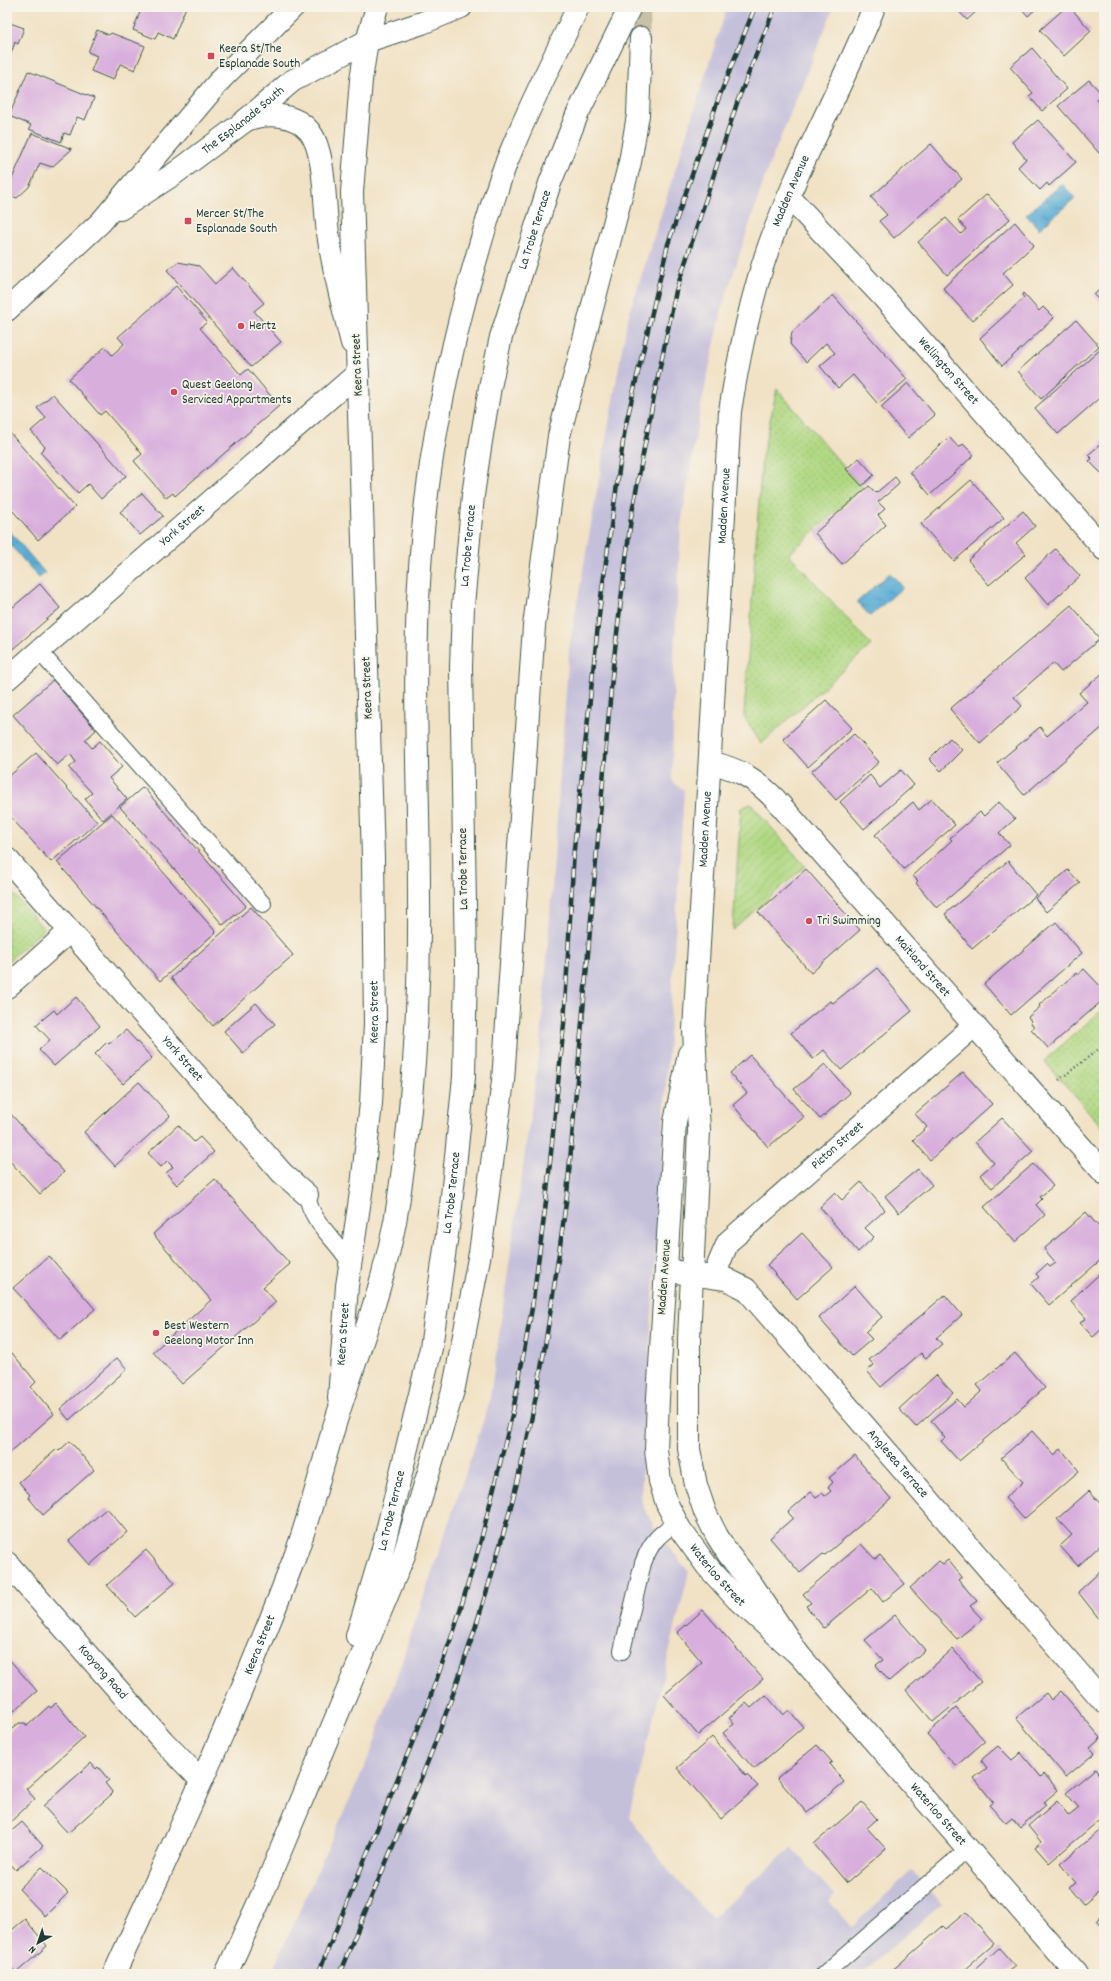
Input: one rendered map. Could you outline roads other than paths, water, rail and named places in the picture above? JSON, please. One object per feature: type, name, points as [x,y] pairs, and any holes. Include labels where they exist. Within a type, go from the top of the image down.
[{"type":"main road","name":"The Esplanade South","points":[[7,310],[101,222],[222,78],[293,7]]},
{"type":"main road","name":"Keera Street","points":[[114,1974],[254,1662],[296,1555],[338,1415],[347,1286],[371,1103],[375,1024],[373,857],[352,192],[361,80],[367,41],[377,7]]},
{"type":"main road","name":"The Esplanade South","points":[[101,222],[174,174],[245,121],[292,81],[367,41],[422,23],[461,7]]},
{"type":"main road","points":[[338,1415],[385,1272],[398,1205],[416,1045],[419,899],[417,632],[420,568],[433,442],[446,376],[461,314],[479,248],[505,166],[578,7]]},
{"type":"main road","name":"La Trobe Terrace","points":[[326,1744],[382,1552],[431,1348],[447,1238],[464,1077],[466,963],[461,667],[463,606],[473,494],[490,387],[501,337],[550,183],[577,115],[630,7]]},
{"type":"main road","name":"Madden Avenue","points":[[703,1507],[692,1464],[688,1436],[692,1274],[699,1131],[694,1030],[730,411],[739,354],[752,302],[769,246],[789,197],[874,7]]},
{"type":"main road","points":[[226,1974],[262,1895],[404,1555],[454,1386],[480,1253],[503,1081],[534,618],[559,436],[630,162],[638,115],[641,38]]},
{"type":"main road","points":[[245,121],[257,116],[283,116],[296,120],[309,131],[313,137],[319,154],[334,271],[358,369]]},
{"type":"main road","name":"Wellington Street","points":[[789,197],[883,297],[1104,549]]},
{"type":"main road","name":"York Street","points":[[7,679],[358,369]]},
{"type":"main road","name":"Maitland Street","points":[[710,762],[746,774],[775,799],[1104,1173]]},
{"type":"main road","name":"York Street","points":[[7,859],[282,1173],[307,1195]]},
{"type":"main road","points":[[7,987],[70,932]]},
{"type":"main road","name":"Picton Street","points":[[716,1277],[719,1263],[728,1242],[975,1025]]},
{"type":"main road","name":"Madden Avenue","points":[[676,1523],[667,1504],[660,1481],[656,1450],[675,1122],[694,1030]]},
{"type":"main road","name":"Anglesea Terrace","points":[[666,1271],[716,1277],[738,1284],[754,1296],[1104,1702]]},
{"type":"main road","points":[[676,1523],[703,1507]]},
{"type":"main road","name":"Waterloo Street","points":[[703,1507],[724,1549],[752,1583],[799,1655]]},
{"type":"main road","name":"Waterloo Street","points":[[676,1523],[706,1566],[727,1589],[799,1655],[1077,1974]]},
{"type":"main road","name":"Kooyong Road","points":[[7,1563],[163,1741],[201,1780]]},
{"type":"lane","points":[[39,651],[263,904]]},
{"type":"lane","name":"York Street","points":[[307,1195],[313,1215],[338,1244],[350,1263]]},
{"type":"lane","points":[[622,1651],[647,1552],[658,1536],[676,1523]]},
{"type":"lane","points":[[824,1974],[968,1849]]},
{"type":"water","points":[[1062,184],[1075,198],[1039,229],[1026,215]]},
{"type":"water","points":[[7,528],[45,573],[39,578],[7,541]]},
{"type":"water","points":[[890,573],[903,587],[870,616],[857,602]]},
{"type":"tunnel","points":[[640,7],[641,38]]},
{"type":"railway","points":[[318,1974],[426,1709],[455,1627],[480,1544],[513,1411],[532,1308],[546,1202],[564,1024],[574,849],[601,597],[625,428],[668,244],[718,100],[755,7]]},
{"type":"railway","points":[[339,1974],[421,1779],[454,1690],[495,1565],[522,1464],[538,1388],[551,1311],[567,1195],[613,666],[631,518],[676,291],[738,100],[775,7]]},
{"type":"place","name":"Keera St/The Esplanade South","points":[[211,56]]},
{"type":"place","name":"Mercer St/The Esplanade South","points":[[188,221]]},
{"type":"place","name":"Hertz","points":[[241,326]]},
{"type":"place","name":"Quest Geelong Serviced Appartments","points":[[174,392]]},
{"type":"place","name":"Tri Swimming","points":[[809,921]]},
{"type":"place","name":"Best Western Geelong Motor Inn","points":[[156,1333]]}]
